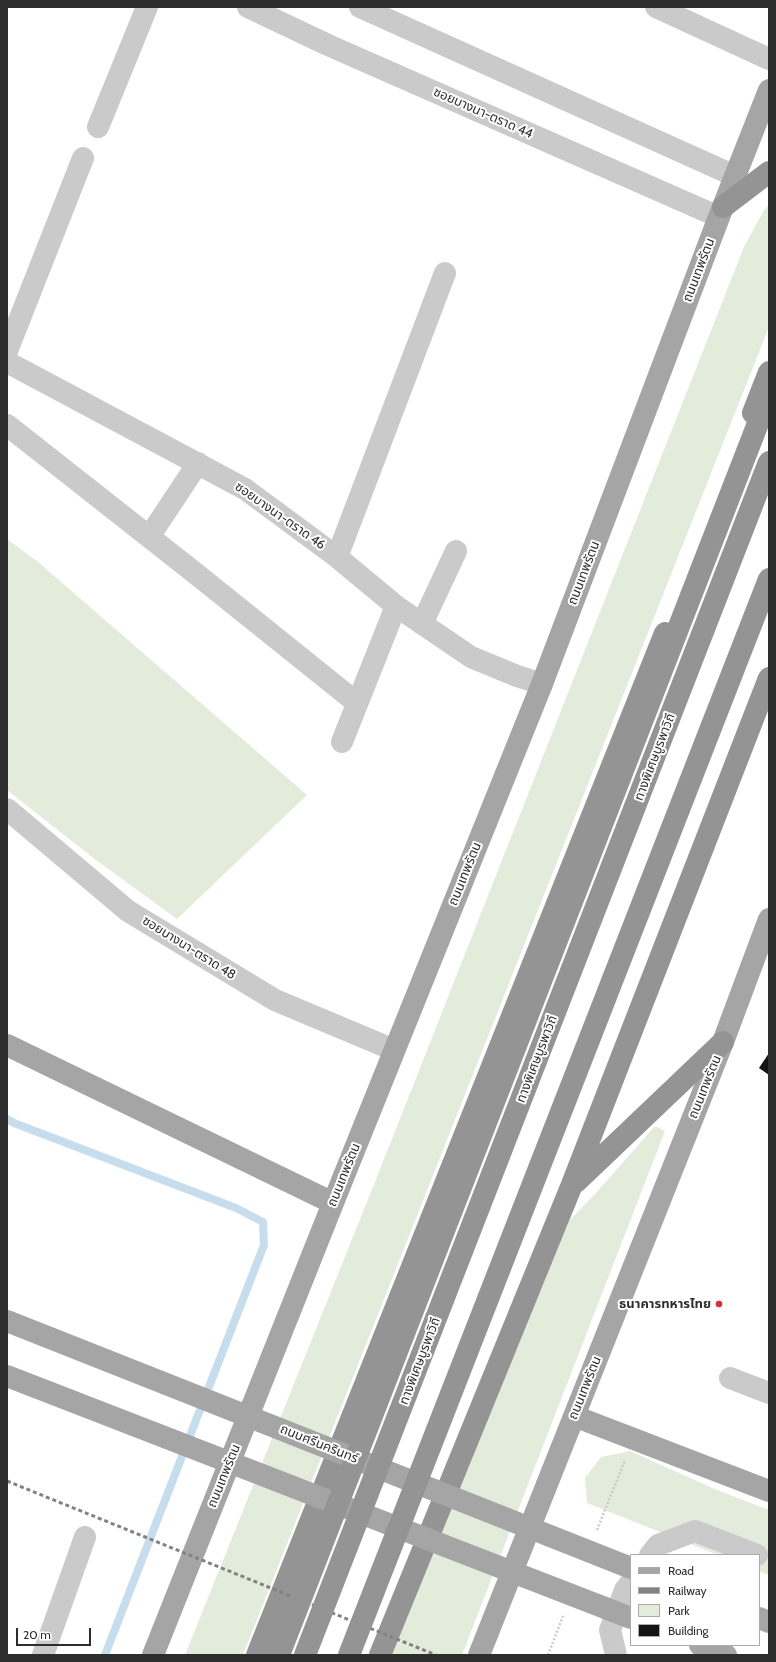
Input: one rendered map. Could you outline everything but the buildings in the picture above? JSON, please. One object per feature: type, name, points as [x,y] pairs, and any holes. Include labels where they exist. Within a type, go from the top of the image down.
[{"type":"highway","points":[[721,212],[769,172]]},
{"type":"highway","points":[[257,1655],[769,372]]},
{"type":"highway","points":[[279,1655],[769,395]]},
{"type":"highway","name":"ทางพิเศษบูรพาวิถี","points":[[305,1655],[769,462]]},
{"type":"highway","points":[[349,1655],[769,579]]},
{"type":"highway","points":[[380,1655],[571,1187],[769,678]]},
{"type":"highway","points":[[571,1187],[722,1042]]},
{"type":"main road","name":"ถนนเทพรัตน","points":[[154,1655],[394,1050],[542,684],[721,212],[769,90]]},
{"type":"main road","name":"ถนนเทพรัตน","points":[[479,1655],[722,1042],[769,919]]},
{"type":"main road","points":[[7,1045],[333,1203]]},
{"type":"main road","name":"ถนนศรีนครินทร์","points":[[7,1321],[630,1568]]},
{"type":"main road","points":[[7,1376],[630,1618]]},
{"type":"main road","points":[[574,1416],[769,1491]]},
{"type":"main road","points":[[703,1646],[726,1655]]},
{"type":"street","points":[[98,127],[147,7]]},
{"type":"street","name":"ซอยบางนา-ตราด 44","points":[[248,7],[328,45],[721,212]]},
{"type":"street","points":[[360,7],[735,176]]},
{"type":"street","points":[[656,7],[769,59]]},
{"type":"street","points":[[7,351],[83,158]]},
{"type":"street","points":[[337,557],[445,274]]},
{"type":"street","name":"ซอยบางนา-ตราด 46","points":[[7,362],[244,489],[337,557],[396,606],[471,657],[517,676],[542,684]]},
{"type":"street","points":[[7,425],[357,703]]},
{"type":"street","points":[[149,537],[198,464]]},
{"type":"street","points":[[422,624],[456,551]]},
{"type":"street","points":[[342,742],[396,606]]},
{"type":"street","name":"ซอยบางนา-ตราด 48","points":[[7,809],[128,911],[275,1000],[394,1050]]},
{"type":"street","points":[[730,1378],[769,1393]]},
{"type":"street","points":[[651,1554],[658,1545],[695,1531],[755,1554]]},
{"type":"street","points":[[43,1655],[85,1537]]},
{"type":"street","points":[[616,1655],[610,1630],[625,1590],[630,1583]]},
{"type":"path","points":[[548,1655],[562,1619]]},
{"type":"green space","points":[[769,205],[769,327],[243,1655],[185,1655],[373,1187],[744,247],[764,210]]},
{"type":"green space","points":[[7,539],[38,562],[307,795],[177,919],[92,857],[7,790]]},
{"type":"green space","points":[[655,1126],[665,1131],[462,1655],[390,1655],[570,1220]]},
{"type":"green space","points":[[630,1451],[717,1490],[769,1510],[769,1575],[760,1571],[760,1554],[715,1554],[587,1503],[585,1478],[601,1457]]},
{"type":"waterway","points":[[7,1119],[236,1208],[263,1222],[264,1245],[105,1655]]},
{"type":"railway","points":[[7,1481],[436,1655]]},
{"type":"place","name":"ธนาคารทหารไทย","points":[[719,1304]]}]
